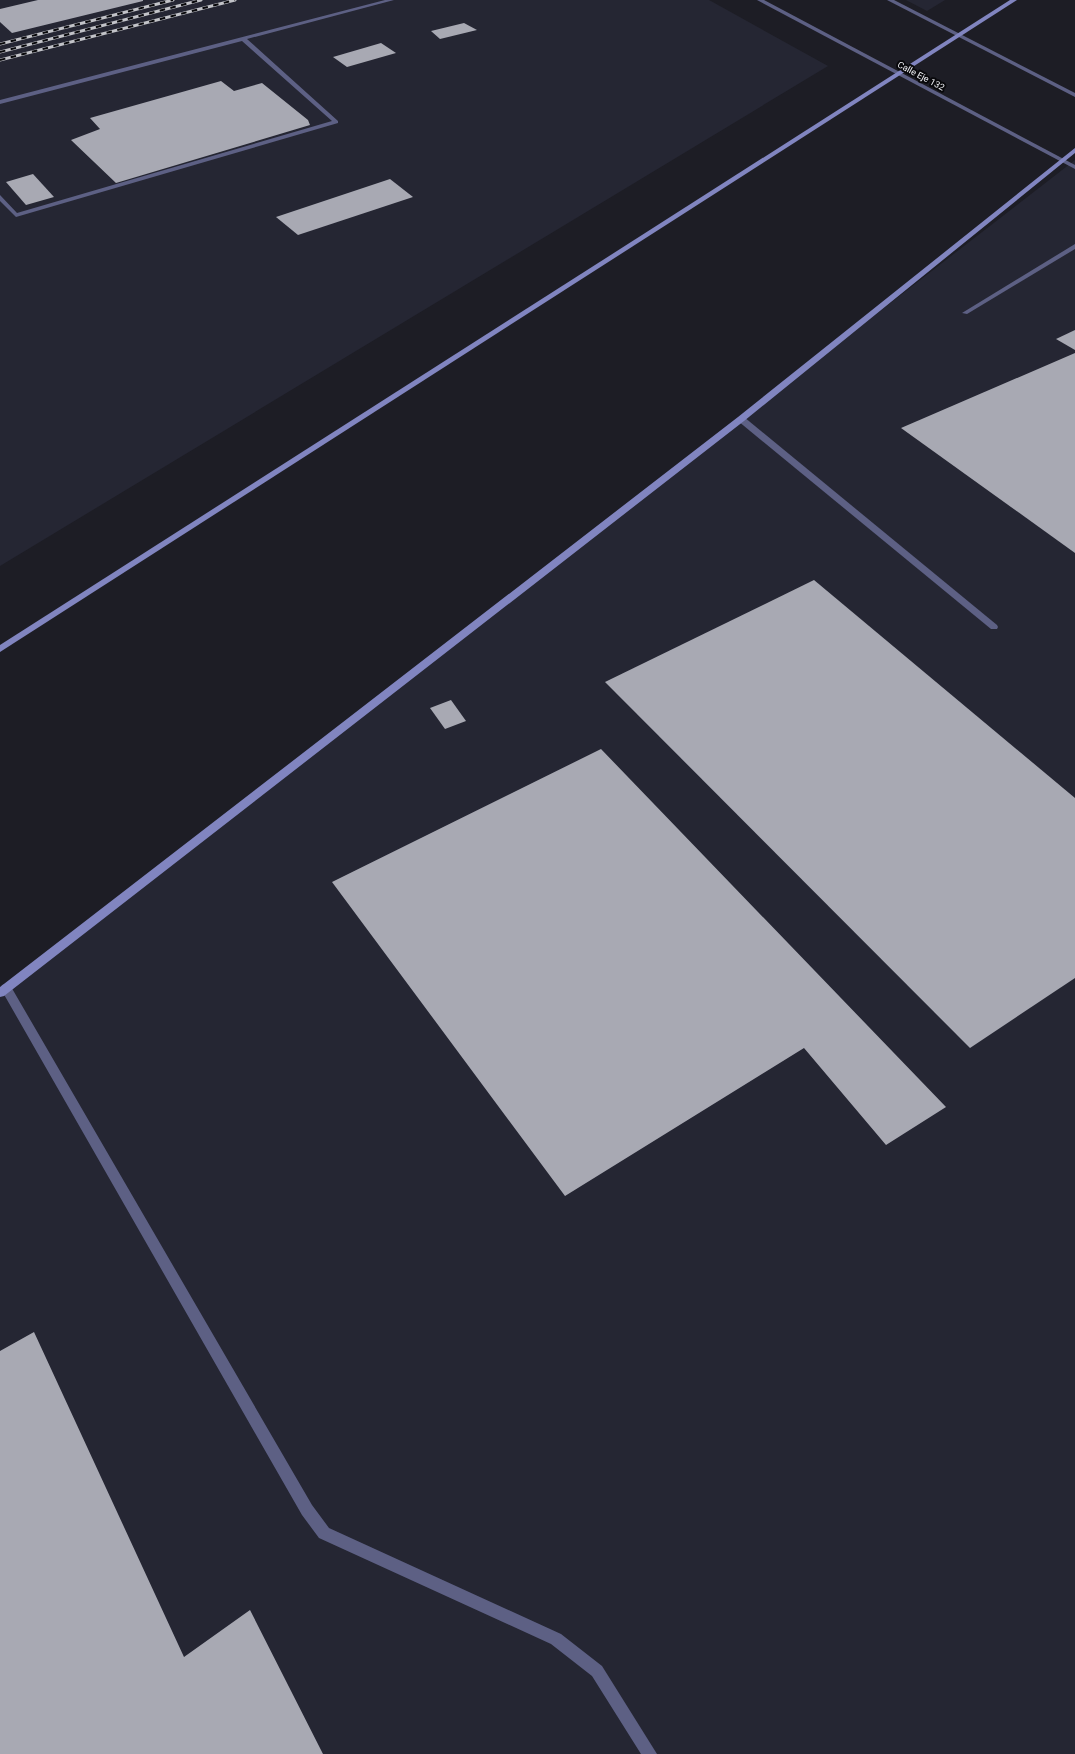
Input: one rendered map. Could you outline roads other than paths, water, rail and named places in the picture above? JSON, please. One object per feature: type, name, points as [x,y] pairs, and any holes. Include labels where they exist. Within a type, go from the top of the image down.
[{"type":"street","points":[[0,102],[391,0]]},
{"type":"street","name":"Calle Eje 132","points":[[760,0],[1075,167]]},
{"type":"street","points":[[890,0],[960,34],[1075,95]]},
{"type":"street","points":[[0,649],[1014,0]]},
{"type":"street","points":[[0,197],[16,215],[336,122],[244,38]]},
{"type":"street","points":[[650,1754],[597,1671],[556,1639],[324,1533],[303,1504],[3,991],[741,419],[1075,150]]},
{"type":"street","points":[[965,313],[1075,246]]},
{"type":"street","points":[[741,419],[994,628]]},
{"type":"railway","points":[[0,44],[173,0]]},
{"type":"railway","points":[[0,52],[201,0]]},
{"type":"railway","points":[[0,60],[235,0]]}]
